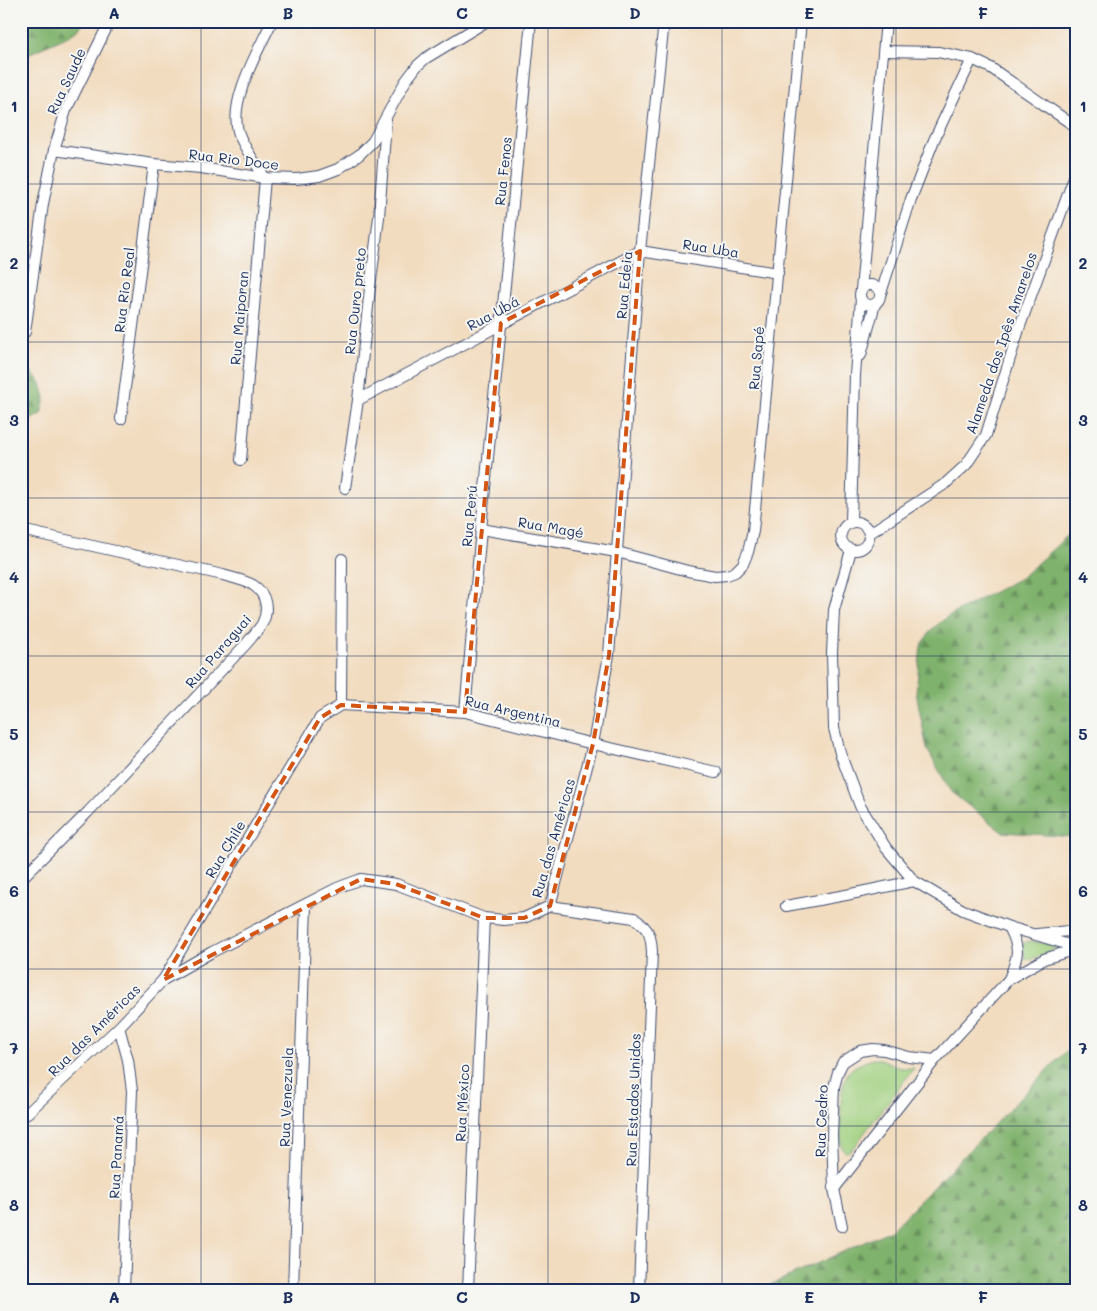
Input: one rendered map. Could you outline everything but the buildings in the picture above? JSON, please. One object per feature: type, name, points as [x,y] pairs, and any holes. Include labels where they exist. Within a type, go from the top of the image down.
[{"type":"street","name":"Rua Saude","points":[[25,332],[42,204],[54,150],[66,110],[110,21]]},
{"type":"street","points":[[265,178],[244,145],[238,132],[236,118],[245,80],[272,21]]},
{"type":"street","points":[[386,118],[405,82],[426,58],[487,21]]},
{"type":"street","name":"Rua Fenos","points":[[501,324],[531,21]]},
{"type":"street","name":"Rua Edeia","points":[[617,552],[640,251],[664,21]]},
{"type":"street","name":"Rua Sapé","points":[[617,552],[688,571],[715,576],[735,572],[743,564],[748,552],[754,531],[801,21]]},
{"type":"street","points":[[851,522],[855,375],[886,21]]},
{"type":"street","points":[[884,51],[938,52],[972,59],[991,68],[1076,127]]},
{"type":"street","points":[[855,375],[875,304],[881,298],[914,190],[934,140],[972,59]]},
{"type":"street","name":"Rua Rio Doce","points":[[54,150],[154,164],[202,168],[265,178],[297,179],[320,176],[338,169],[358,156],[373,141],[386,118]]},
{"type":"street","name":"Rua Ouro preto","points":[[346,488],[379,217],[386,118]]},
{"type":"street","name":"Rua Rio Real","points":[[121,419],[154,164]]},
{"type":"street","name":"Alameda dos Ipês Amarelos","points":[[851,550],[862,548],[867,544],[870,533],[945,484],[966,465],[986,435],[1020,326],[1076,172]]},
{"type":"street","name":"Rua Maiporan","points":[[241,460],[265,178]]},
{"type":"street","name":"Rua Ubá","points":[[358,400],[640,251]]},
{"type":"street","name":"Rua Uba","points":[[640,251],[778,272]]},
{"type":"street","points":[[875,304],[867,305],[863,303],[861,295],[864,287],[872,285],[879,289],[881,293]]},
{"type":"street","name":"Rua Perú","points":[[464,712],[501,324]]},
{"type":"street","points":[[870,533],[863,524],[857,522],[851,522],[842,530],[842,542],[851,550],[834,610],[832,653],[834,728],[840,754],[860,806],[886,848],[914,881],[963,910],[1076,948]]},
{"type":"street","name":"Rua Magé","points":[[481,529],[617,552]]},
{"type":"street","name":"Rua Paraguai","points":[[21,530],[243,581],[254,585],[260,591],[267,610],[262,624],[247,643],[94,805],[21,879]]},
{"type":"street","name":"Rua das Américas","points":[[21,1119],[119,1027],[163,980],[212,952],[348,883],[361,879],[396,884],[484,918],[504,920],[524,918],[550,906],[593,744],[609,655],[617,552]]},
{"type":"street","points":[[341,705],[342,560]]},
{"type":"street","name":"Rua Argentina","points":[[341,705],[464,712],[716,772]]},
{"type":"street","name":"Rua Chile","points":[[163,980],[320,718],[341,705]]},
{"type":"street","points":[[786,906],[846,896],[914,881]]},
{"type":"street","name":"Rua Venezuela","points":[[293,1290],[306,904]]},
{"type":"street","name":"Rua Estados Unidos","points":[[550,906],[634,918],[644,925],[651,936],[652,952],[639,1290]]},
{"type":"street","name":"Rua México","points":[[468,1290],[484,918]]},
{"type":"street","points":[[834,1189],[935,1060],[1009,978],[1017,960],[1018,948],[1009,927]]},
{"type":"street","points":[[1033,935],[1076,928]]},
{"type":"street","points":[[1009,978],[1044,959],[1076,948]]},
{"type":"street","name":"Rua Panamá","points":[[119,1027],[128,1060],[132,1092],[124,1290]]},
{"type":"street","name":"Rua Cedro","points":[[842,1226],[834,1189],[832,1135],[834,1087],[843,1062],[860,1051],[873,1049],[909,1057],[935,1060]]},
{"type":"highlighted area","points":[[640,251],[609,655],[593,744],[550,906],[524,918],[484,918],[396,884],[361,879],[163,980],[320,718],[341,705],[465,712],[501,323]]},
{"type":"green space","points":[[21,21],[86,21],[63,39],[37,50],[21,61]]},
{"type":"green space","points":[[21,359],[41,383],[45,398],[41,414],[21,423]]},
{"type":"green space","points":[[1076,528],[1076,837],[1002,832],[951,792],[927,749],[916,692],[921,646],[931,630],[947,617],[1022,577]]},
{"type":"green space","points":[[1030,941],[1058,947],[1025,960],[1023,943]]},
{"type":"green space","points":[[1076,1041],[1076,1290],[759,1290],[891,1230]]},
{"type":"green space","points":[[873,1059],[881,1059],[900,1068],[914,1068],[853,1148],[846,1153],[842,1148],[841,1141],[841,1097],[845,1080],[853,1068]]}]
